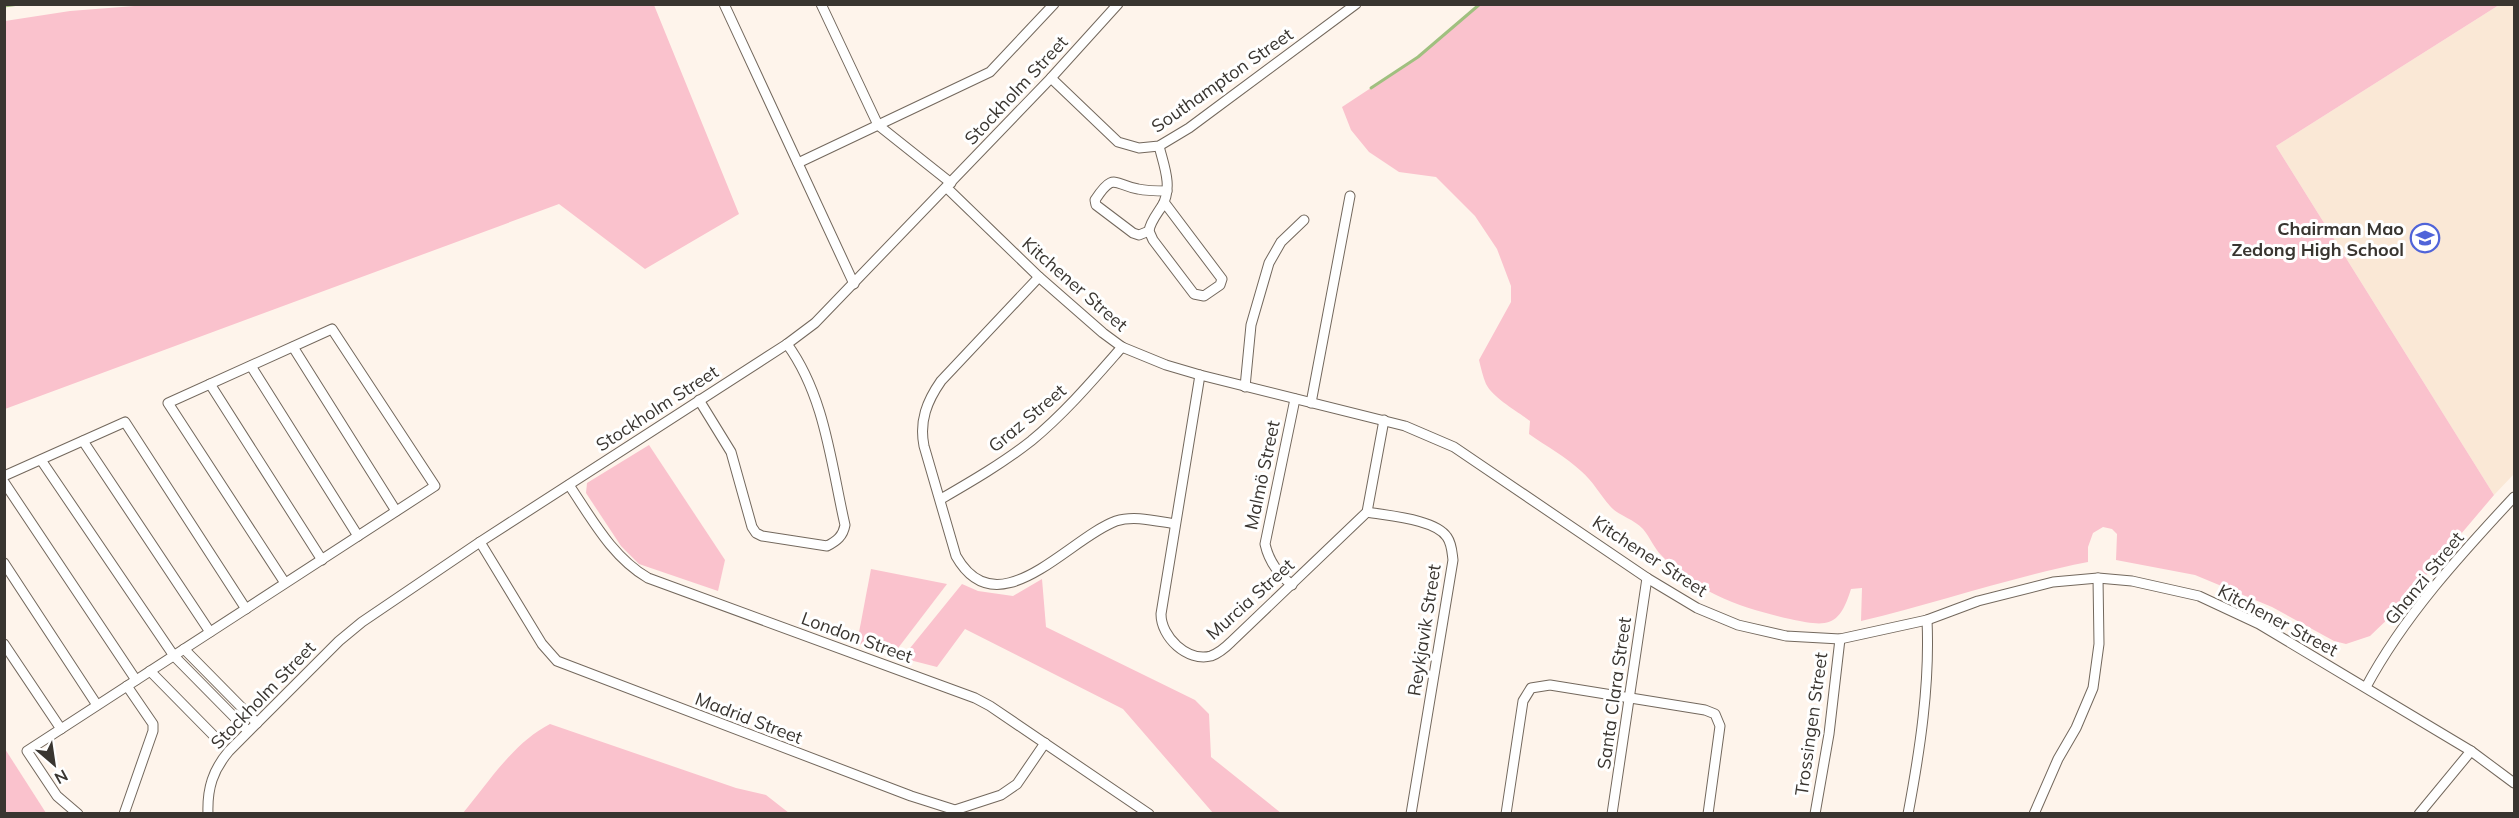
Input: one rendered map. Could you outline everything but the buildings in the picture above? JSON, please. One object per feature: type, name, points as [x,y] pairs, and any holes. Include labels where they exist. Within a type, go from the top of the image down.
[{"type":"street","points":[[724,4],[854,284]]},
{"type":"street","points":[[821,4],[878,125]]},
{"type":"street","points":[[798,163],[990,72],[1054,4]]},
{"type":"street","name":"Stockholm Street","points":[[208,813],[210,784],[218,764],[339,640],[480,542],[787,344],[814,323],[1051,78],[1118,4]]},
{"type":"street","name":"Southampton Street","points":[[1051,78],[1118,142],[1139,148],[1159,146],[1190,128],[1356,4]]},
{"type":"street","name":"Kitchener Street","points":[[878,125],[949,185],[1039,277],[1122,347],[1166,365],[1200,375],[1405,426],[1454,447],[1647,578],[1696,608],[1738,626],[1786,636],[1839,639],[1928,620],[1978,601],[2053,582],[2098,578],[2132,581],[2199,596],[2259,624],[2471,751],[2514,783]]},
{"type":"street","points":[[1159,146],[1168,180],[1167,191],[1149,231],[1139,235],[1133,233],[1096,206],[1095,200],[1113,181],[1135,189],[1167,191]]},
{"type":"street","points":[[1311,403],[1350,195]]},
{"type":"street","points":[[1149,231],[1153,240],[1194,294],[1204,296],[1222,283],[1222,279],[1164,202]]},
{"type":"street","points":[[1245,387],[1251,325],[1269,263],[1281,242],[1304,220]]},
{"type":"street","points":[[1039,277],[941,381],[927,406],[921,433],[960,563],[986,583],[1002,585],[1022,580],[1116,521],[1140,519],[1175,524]]},
{"type":"street","points":[[78,813],[57,796],[27,751],[435,486],[332,329],[168,403],[285,583]]},
{"type":"street","points":[[699,400],[731,452],[749,520],[756,533],[762,537],[827,546],[834,542],[841,536],[845,525],[816,397],[803,369],[787,344]]},
{"type":"street","points":[[293,347],[396,511]]},
{"type":"street","name":"Graz Street","points":[[941,500],[1007,458],[1042,431],[1086,388],[1122,347]]},
{"type":"street","points":[[251,366],[358,536]]},
{"type":"street","name":"Murcia Street","points":[[1200,375],[1161,619],[1165,631],[1174,644],[1199,656],[1218,653],[1367,512]]},
{"type":"street","points":[[210,384],[321,560]]},
{"type":"street","name":"Malmö Street","points":[[1292,585],[1281,576],[1271,562],[1265,544],[1295,399]]},
{"type":"street","points":[[1367,512],[1384,420]]},
{"type":"street","points":[[4,476],[125,422],[246,609]]},
{"type":"street","points":[[83,441],[210,632]]},
{"type":"street","points":[[41,460],[174,656],[248,731]]},
{"type":"street","points":[[4,482],[136,680]]},
{"type":"street","name":"London Street","points":[[569,485],[615,551],[625,562],[648,578],[975,698],[1149,813]]},
{"type":"street","name":"Ghanzi Street","points":[[2366,687],[2393,642],[2436,584],[2514,499]]},
{"type":"street","name":"Reykjavik Street","points":[[1367,512],[1437,527],[1449,539],[1452,550],[1453,560],[1411,813]]},
{"type":"street","name":"Madrid Street","points":[[480,542],[542,644],[557,661],[911,796],[955,810],[1001,795],[1017,784],[1045,743]]},
{"type":"street","points":[[4,563],[98,705]]},
{"type":"street","name":"Santa Clara Street","points":[[1612,813],[1631,698],[1647,578]]},
{"type":"street","points":[[2034,813],[2058,759],[2085,711],[2093,688],[2098,645],[2098,578]]},
{"type":"street","points":[[1908,813],[1916,773],[1925,694],[1928,620]]},
{"type":"street","name":"Trossingen Street","points":[[1815,813],[1829,734],[1839,639]]},
{"type":"street","points":[[4,644],[61,729]]},
{"type":"street","points":[[183,650],[256,723]]},
{"type":"street","points":[[150,671],[218,740]]},
{"type":"street","points":[[1506,813],[1523,701],[1528,691],[1535,686],[1560,685],[1705,710],[1715,714],[1720,726],[1708,813]]},
{"type":"street","points":[[124,813],[153,724],[127,686]]},
{"type":"street","points":[[2419,813],[2471,751]]},
{"type":"shaded area","points":[[160,4],[654,5],[739,214],[645,269],[559,204],[5,409],[5,21],[70,11]]},
{"type":"shaded area","points":[[1480,4],[2499,5],[2276,146],[2494,495],[2394,613],[2370,636],[2346,644],[2334,641],[2272,607],[2195,575],[2116,560],[2117,534],[2112,529],[2103,527],[2093,533],[2088,547],[2088,562],[1861,621],[1862,588],[1851,589],[1842,611],[1830,622],[1822,623],[1803,622],[1772,615],[1721,597],[1689,579],[1675,568],[1659,552],[1643,529],[1613,509],[1589,479],[1575,466],[1529,434],[1530,421],[1489,389],[1479,360],[1511,302],[1511,286],[1497,249],[1475,216],[1436,177],[1399,172],[1369,152],[1351,130],[1342,107],[1418,57]]},
{"type":"shaded area","name":"Chairman Mao Zedong High School","points":[[2499,5],[2514,5],[2514,474],[2494,495],[2276,146]]},
{"type":"shaded area","points":[[649,445],[725,560],[718,591],[639,564],[621,546],[586,493],[587,483]]},
{"type":"shaded area","points":[[871,569],[947,584],[892,656],[857,643]]},
{"type":"shaded area","points":[[1042,579],[1046,627],[1195,700],[1209,714],[1211,757],[1281,813],[1213,813],[1123,709],[965,629],[937,667],[902,658],[962,584],[978,591],[1013,596]]},
{"type":"shaded area","points":[[550,724],[736,788],[766,795],[789,813],[463,813],[513,752]]},
{"type":"shaded area","points":[[5,749],[46,813],[5,813]]},
{"type":"waterway","points":[[4,6],[19,4]]},
{"type":"waterway","points":[[1371,88],[1418,57],[1480,4]]},
{"type":"place","name":"Chairman Mao Zedong High School","points":[[2425,238]]}]
